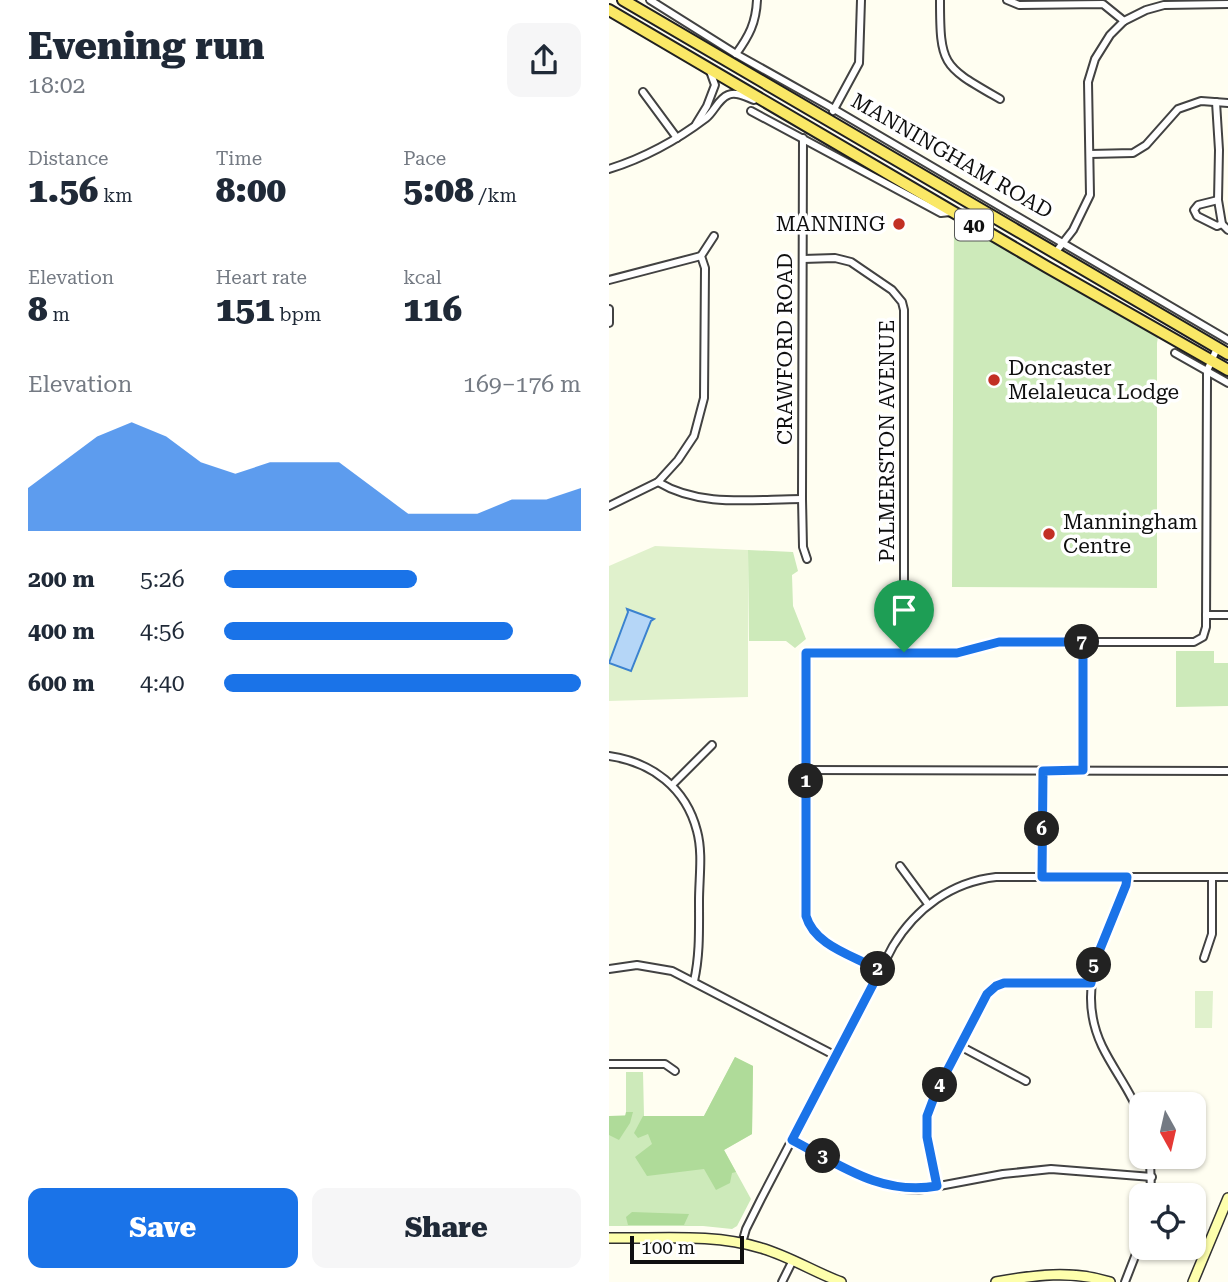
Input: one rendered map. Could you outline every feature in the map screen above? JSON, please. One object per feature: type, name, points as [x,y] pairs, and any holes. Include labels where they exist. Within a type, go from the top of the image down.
[{"type":"main road","name":"MANNINGHAM ROAD","points":[[622,0],[1228,354]]},
{"type":"main road","name":"40","points":[[609,10],[1209,365],[1228,370]]},
{"type":"main road","points":[[734,83],[742,70]]},
{"type":"main road","points":[[1051,270],[1060,256]]},
{"type":"main road","points":[[1193,1282],[1228,1198]]},
{"type":"main road","points":[[609,1238],[706,1239],[742,1243],[793,1260],[841,1282]]},
{"type":"main road","points":[[996,1282],[1053,1274],[1086,1276],[1110,1282]]},
{"type":"street","name":"MANNINGHAM ROAD","points":[[650,0],[736,54],[1228,340]]},
{"type":"street","points":[[736,54],[753,28],[757,16],[757,0]]},
{"type":"street","points":[[815,131],[828,120],[859,63],[861,0]]},
{"type":"street","points":[[940,0],[942,49],[949,65],[962,77],[1000,99]]},
{"type":"street","points":[[1007,0],[1019,5],[1103,4],[1124,21]]},
{"type":"street","points":[[1060,256],[1069,247],[1073,230],[1090,195],[1088,82],[1095,59],[1110,35],[1124,21],[1164,5],[1228,4]]},
{"type":"street","points":[[639,10],[657,5],[659,21]]},
{"type":"street","points":[[695,125],[707,106],[715,85],[709,69]]},
{"type":"street","points":[[643,92],[677,138]]},
{"type":"street","points":[[609,169],[677,138],[713,111],[725,96],[732,93],[773,106]]},
{"type":"street","points":[[1090,154],[1133,152],[1146,145],[1178,108],[1201,101],[1228,103]]},
{"type":"street","points":[[1216,102],[1218,200],[1222,224],[1228,230]]},
{"type":"street","points":[[751,111],[941,213],[952,211]]},
{"type":"street","points":[[789,116],[791,132]]},
{"type":"street","name":"CRAWFORD ROAD","points":[[803,138],[802,499],[803,547],[807,559]]},
{"type":"street","points":[[1218,200],[1198,205],[1193,210],[1197,216],[1217,226],[1222,224]]},
{"type":"street","points":[[1060,256],[1062,243],[1073,230]]},
{"type":"street","points":[[609,280],[701,256],[714,236]]},
{"type":"street","points":[[609,506],[658,482],[687,449],[694,436],[702,411],[705,386],[705,268],[701,256]]},
{"type":"street","name":"PALMERSTON AVENUE","points":[[803,259],[835,258],[852,262],[891,290],[902,302],[904,652]]},
{"type":"street","points":[[609,309],[609,323]]},
{"type":"street","points":[[880,971],[827,943],[815,933],[808,922],[806,653],[957,653],[999,642],[1194,642],[1203,637],[1206,615],[1209,365],[1217,348]]},
{"type":"street","points":[[1175,353],[1209,365],[1228,383]]},
{"type":"street","points":[[658,482],[682,495],[702,499],[802,499]]},
{"type":"street","points":[[1206,615],[1228,615]]},
{"type":"street","points":[[1083,642],[1083,770]]},
{"type":"street","points":[[673,784],[712,745]]},
{"type":"street","points":[[609,756],[641,764],[673,784],[689,811],[699,840],[698,960],[694,981]]},
{"type":"street","points":[[806,770],[1228,771]]},
{"type":"street","points":[[1042,877],[1043,771]]},
{"type":"street","points":[[900,866],[928,904]]},
{"type":"street","points":[[742,1243],[748,1225],[880,971],[901,933],[928,904],[952,890],[978,880],[1042,877],[1228,877]]},
{"type":"street","points":[[1127,877],[1125,891],[1096,959],[1091,983],[1092,1012],[1098,1035],[1130,1092]]},
{"type":"street","points":[[1204,958],[1212,934],[1212,878]]},
{"type":"street","points":[[609,969],[648,965],[671,971],[836,1056]]},
{"type":"street","points":[[937,1186],[927,1137],[927,1116],[936,1092],[987,994],[996,986],[1015,982],[1091,983]]},
{"type":"street","points":[[960,1046],[1026,1081]]},
{"type":"street","points":[[609,1064],[665,1064],[675,1071]]},
{"type":"street","points":[[792,1140],[879,1184],[906,1190],[1051,1169],[1151,1177]]},
{"type":"street","points":[[1151,1169],[1151,1183]]},
{"type":"street","points":[[782,1282],[793,1260]]},
{"type":"street","points":[[1125,1282],[1134,1260]]},
{"type":"green space","name":"Manningham Centre","points":[[958,215],[1159,331],[1157,588],[952,587],[954,221]]},
{"type":"green space","points":[[655,546],[748,550],[748,697],[609,701],[609,566]]},
{"type":"green space","points":[[748,550],[793,552],[798,571],[792,575],[793,606],[806,639],[795,648],[786,641],[749,641]]},
{"type":"green space","points":[[1176,651],[1214,651],[1214,663],[1228,663],[1228,706],[1176,707]]},
{"type":"green space","points":[[1195,991],[1213,991],[1212,1028],[1195,1028]]},
{"type":"green space","points":[[735,1057],[753,1066],[752,1134],[724,1150],[751,1199],[737,1226],[732,1229],[703,1226],[609,1226],[609,1116],[626,1115],[626,1072],[643,1072],[644,1116],[704,1116]]},
{"type":"green space","points":[[735,1057],[753,1066],[752,1134],[724,1150],[736,1172],[732,1173],[730,1183],[716,1190],[704,1169],[647,1176],[635,1157],[652,1144],[648,1134],[638,1138],[634,1133],[643,1116],[704,1116]]},
{"type":"green space","points":[[626,1112],[633,1112],[630,1123],[619,1140],[609,1135],[609,1116],[625,1116]]},
{"type":"green space","points":[[632,1212],[689,1214],[684,1225],[628,1225],[626,1217]]},
{"type":"water","points":[[627,609],[654,619],[631,671],[609,663]]},
{"type":"place","name":"MANNING","points":[[899,224]]},
{"type":"place","name":"Doncaster Melaleuca Lodge","points":[[994,380]]},
{"type":"place","name":"Manningham Centre","points":[[1049,534]]},
{"type":"route","points":[[999,642],[1083,642],[1083,770],[1043,771],[1042,877],[1127,877],[1125,891],[1096,959],[1091,983],[1004,983],[987,994],[930,1105],[926,1126],[937,1186],[918,1190],[879,1184],[792,1140],[880,971],[827,943],[815,933],[806,916],[806,653],[904,652],[957,653],[999,642]]}]
